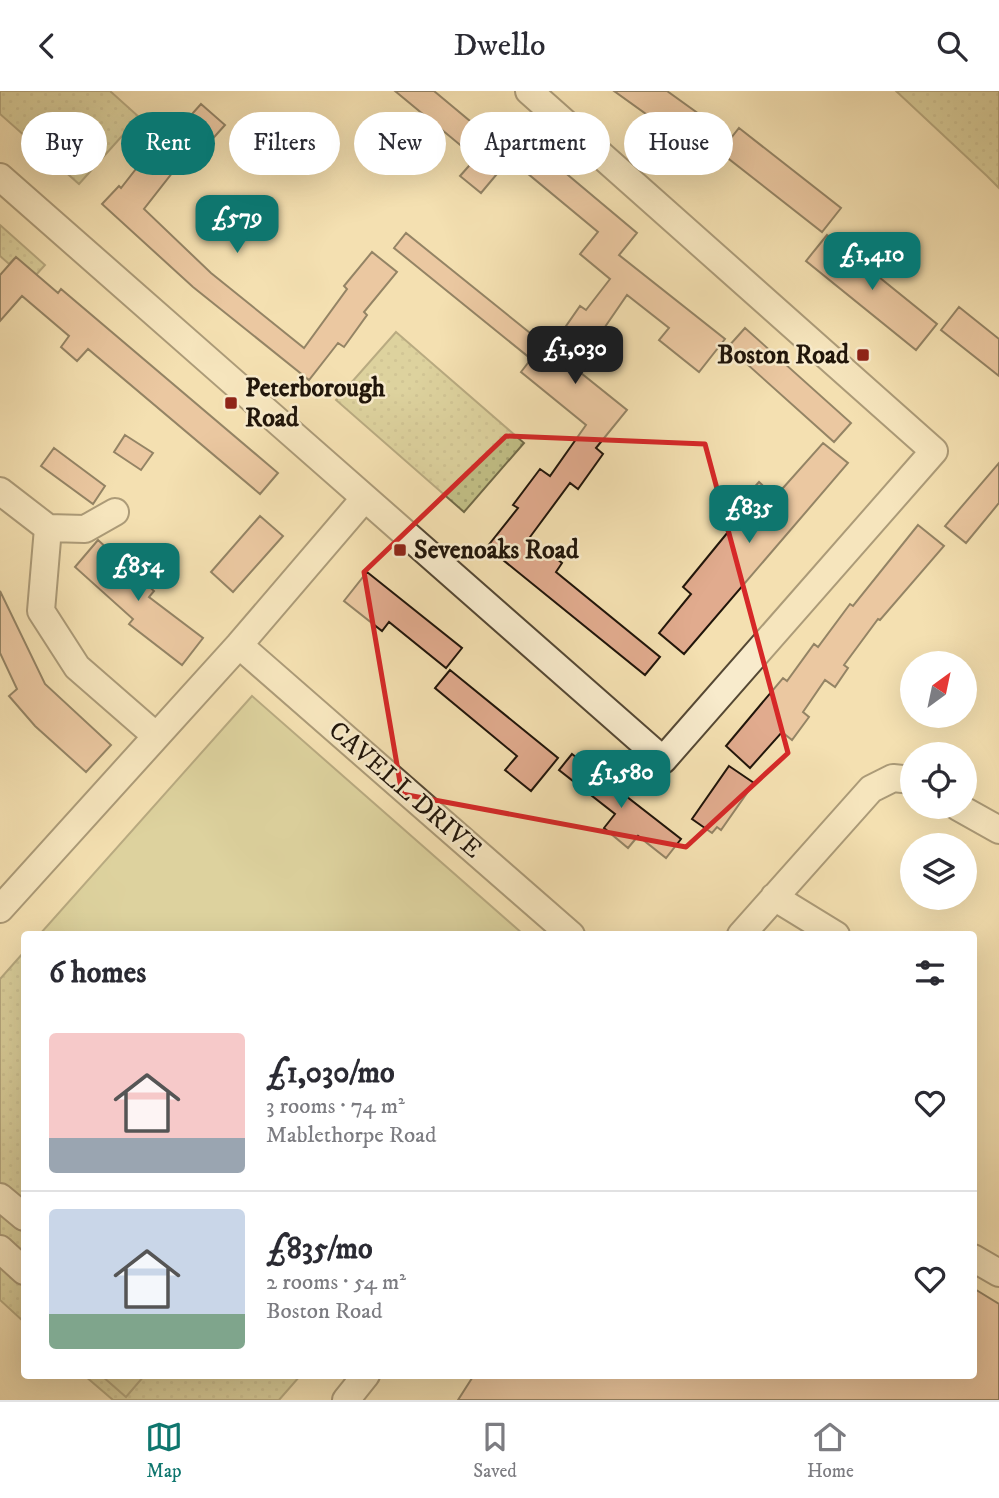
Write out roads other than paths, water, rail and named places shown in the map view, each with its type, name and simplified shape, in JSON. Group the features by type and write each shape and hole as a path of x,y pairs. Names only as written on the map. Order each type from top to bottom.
{"street":[{"path":"0,177 663,759 934,451 528,91"},
{"path":"0,491 48,528 85,529 115,512"},
{"path":"0,909 155,735 239,646 364,499"},
{"path":"48,528 41,611 77,667 155,735"},
{"name":"CAVELL DRIVE","path":"239,646 566,931"},
{"path":"760,920 871,789 893,778 900,779"},
{"path":"977,818 999,830"},
{"path":"760,920 794,931"},
{"path":"760,920 816,931"},
{"path":"0,1197 21,1214"},
{"path":"0,1249 21,1268"},
{"path":"977,1260 999,1273"},
{"path":"346,1400 363,1379"}],"place":[{"name":"Boston Road","path":"863,355"},
{"name":"Peterborough Road","path":"231,403"},
{"name":"Sevenoaks Road","path":"400,550"}]}
